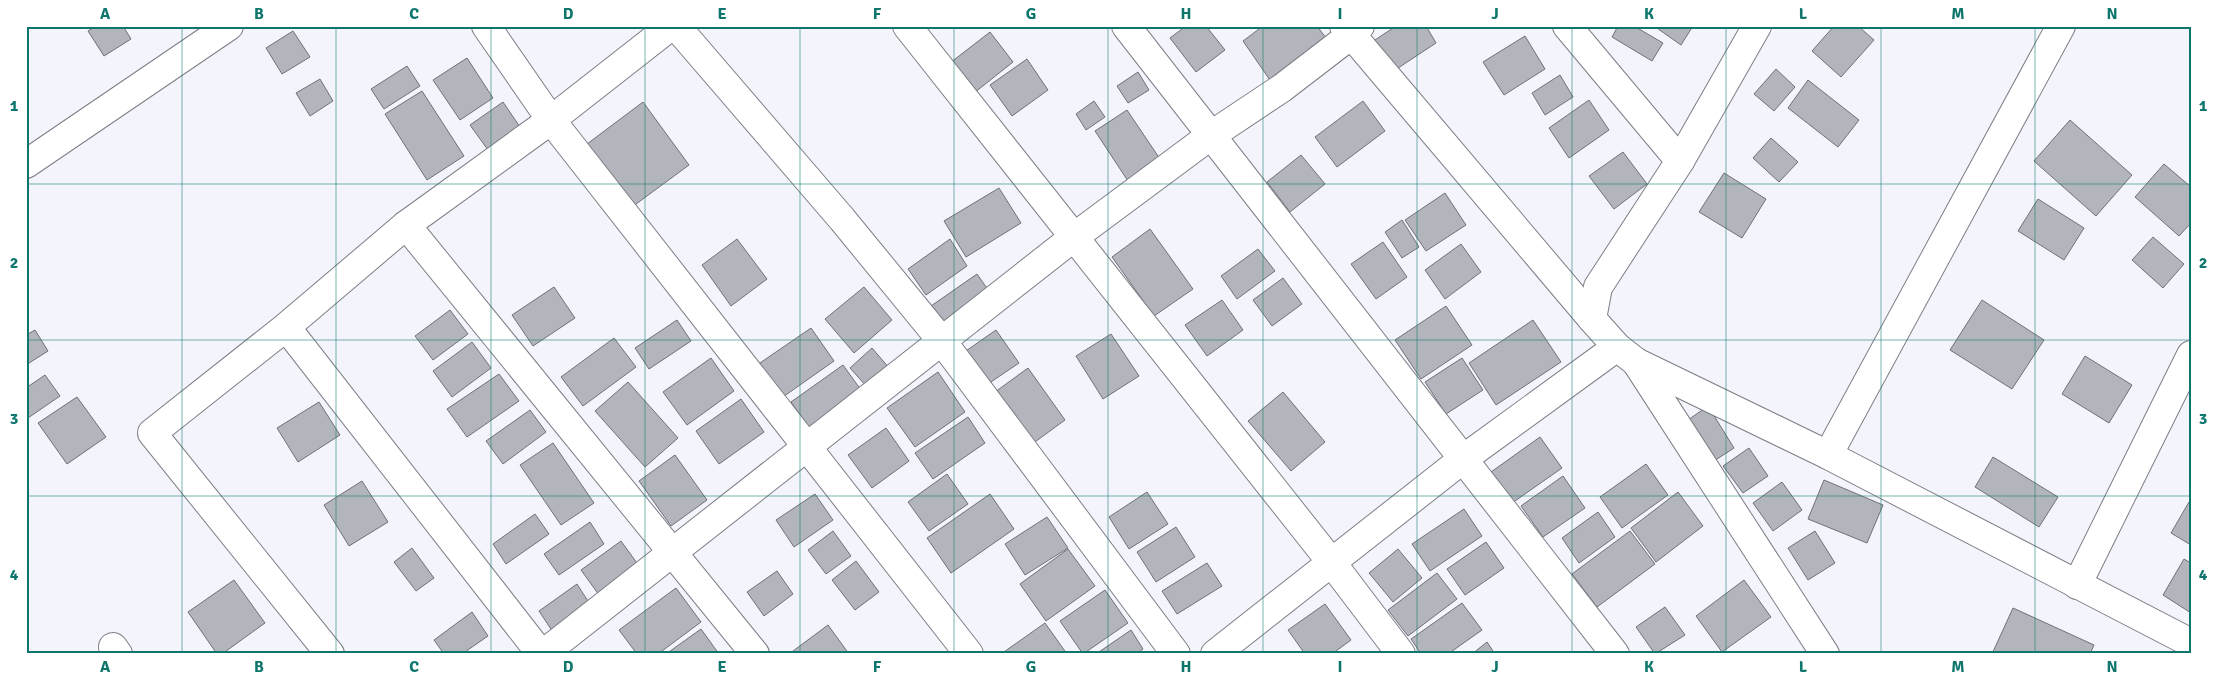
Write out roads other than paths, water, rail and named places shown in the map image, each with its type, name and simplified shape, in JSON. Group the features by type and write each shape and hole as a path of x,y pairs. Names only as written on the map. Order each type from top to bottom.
{"street":[{"path":"26,164 228,26"},
{"path":"486,26 551,120 969,654"},
{"path":"330,654 152,433 286,328 406,225 551,120 671,26"},
{"path":"676,26 842,219 942,341 1176,654"},
{"path":"906,26 1332,562 1401,654"},
{"path":"1126,26 1615,654"},
{"path":"1567,26 1680,161"},
{"path":"1592,318 1598,287 1680,161 1757,26"},
{"path":"1828,455 2061,26"},
{"path":"286,328 542,654 1074,237 1210,136 1282,88 1352,29 1592,318 1627,354 1825,654"},
{"path":"406,225 755,654"},
{"path":"1627,354 1828,455 2191,643"},
{"path":"1215,654 1463,459 1627,354"},
{"path":"2078,585 2191,355"}]}
